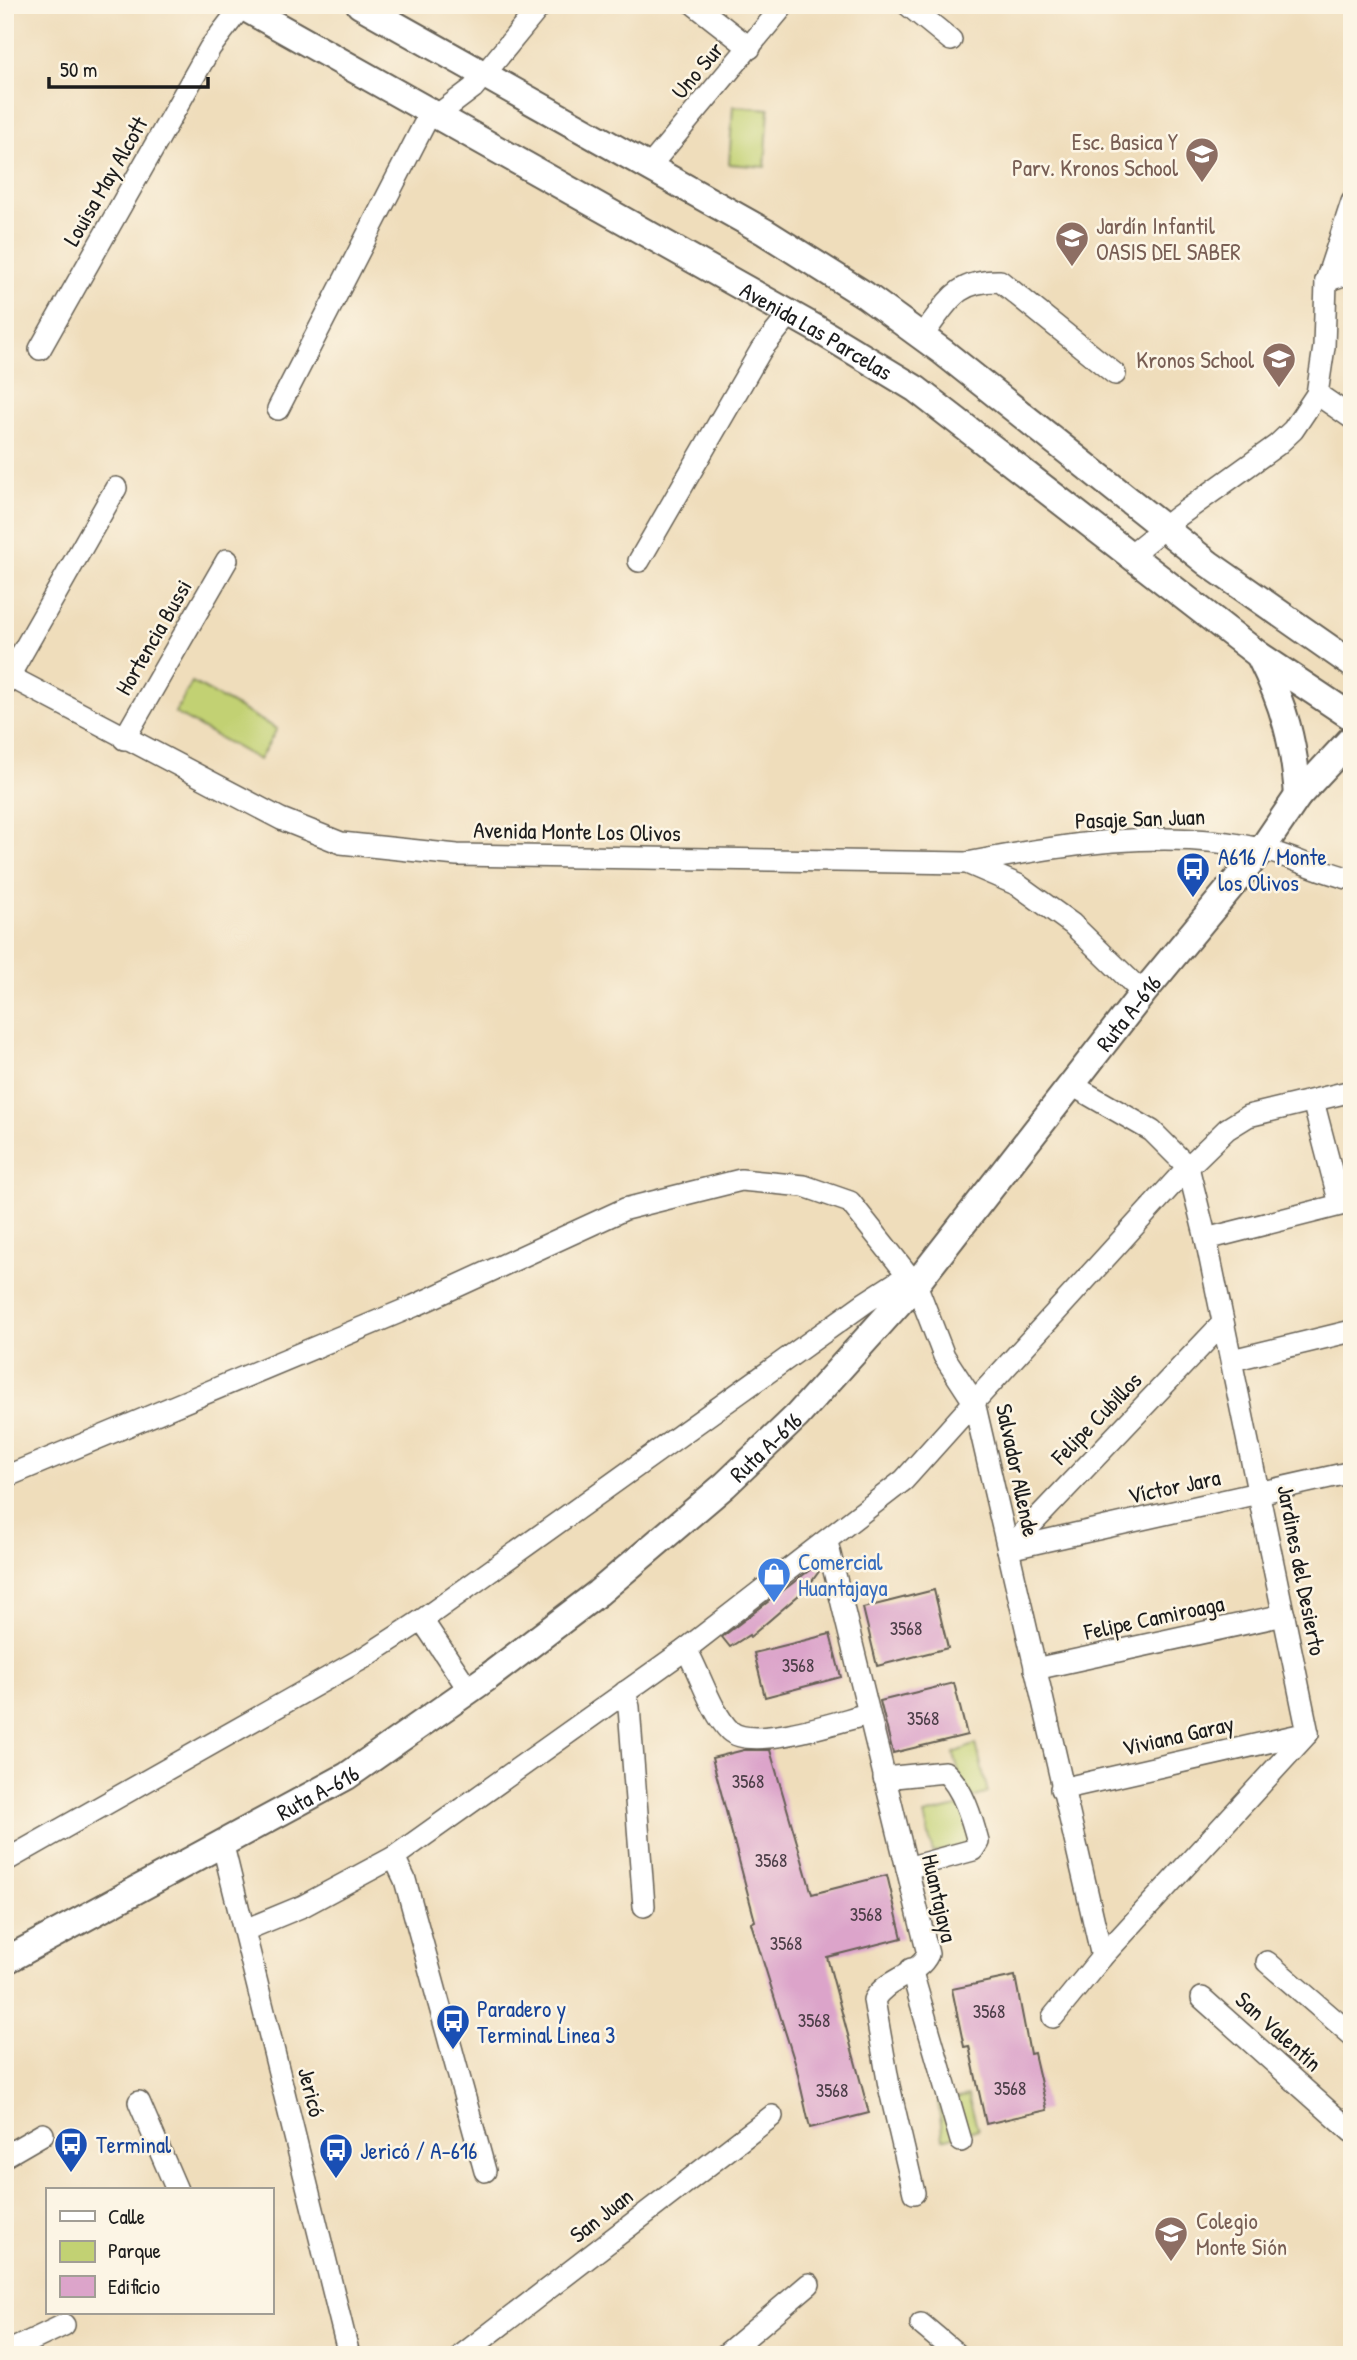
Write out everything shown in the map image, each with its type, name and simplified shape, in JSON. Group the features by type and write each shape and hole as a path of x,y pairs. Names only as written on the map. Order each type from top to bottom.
{"main road":[{"path":"360,5 816,262 922,336 1162,528 1261,602 1352,664"},
{"name":"Avenida Las Parcelas","path":"241,6 877,365 955,417 1259,655 1352,717"},
{"path":"1259,655 1281,699 1294,747 1298,796"},
{"name":"Ruta A-616","path":"5,1961 347,1776 470,1690 598,1593 725,1485 797,1416 912,1279 1262,849 1298,796 1352,738"}],"street":[{"path":"278,409 433,114 460,100 541,5"},
{"path":"695,5 750,48"},
{"name":"Uno Sur","path":"649,167 784,5"},
{"path":"908,5 951,40"},
{"name":"Louisa May Alcott","path":"40,349 210,48 241,6"},
{"path":"1129,555 1277,445 1293,430 1317,394 1324,347 1326,281 1352,202"},
{"path":"1326,281 1352,272"},
{"path":"922,336 966,284 978,280 1000,281 1115,374"},
{"path":"639,561 761,350 790,314"},
{"path":"1317,394 1352,418"},
{"path":"7,675 116,488"},
{"name":"Hortencia Bussi","path":"124,739 227,560"},
{"name":"Avenida Monte Los Olivos","path":"7,675 301,830 341,844 457,855 967,863 1018,885 1072,924 1143,993"},
{"name":"Pasaje San Juan","path":"967,863 1089,844 1193,839 1262,849 1322,872 1352,879"},
{"path":"1072,1085 1152,1131 1188,1167"},
{"name":"Salvador Allende","path":"1102,1957 1061,1789 974,1402 1188,1167 1237,1122 1352,1091"},
{"path":"1206,1239 1346,1203 1313,1101"},
{"name":"Jardines del Desierto","path":"1188,1167 1232,1360 1308,1732"},
{"path":"5,1477 414,1306 625,1209 741,1180 804,1186 850,1202 912,1279 944,1356 974,1402 904,1480 686,1649 394,1857 313,1900 245,1930"},
{"path":"5,1861 365,1657 422,1620 855,1309 912,1279"},
{"name":"Felipe Cubillos","path":"1008,1549 1223,1323"},
{"path":"1232,1360 1352,1331"},
{"name":"Víctor Jara","path":"1008,1549 1352,1472"},
{"name":"Huantajaya","path":"827,1542 928,1954 923,1962 884,1985 874,2000 889,2086 915,2193"},
{"name":"Felipe Camiroaga","path":"1035,1669 1284,1615"},
{"path":"422,1620 470,1690"},
{"path":"686,1649 723,1721 732,1732 762,1739 868,1714"},
{"path":"625,1692 629,1707 644,1906"},
{"path":"1053,2017 1102,1957 1308,1732"},
{"name":"Viviana Garay","path":"1061,1789 1308,1732"},
{"path":"884,1778 945,1772 958,1788 976,1834 978,1842 973,1850 907,1868"},
{"name":"Jericó","path":"222,1842 349,2355"},
{"path":"394,1857 405,1880 485,2171"},
{"path":"1267,1962 1352,2035"},
{"path":"911,1969 961,2141"},
{"name":"San Valentín","path":"1202,1998 1352,2132"},
{"path":"139,2102 176,2188"},
{"name":"San Juan","path":"462,2355 772,2116"},
{"path":"5,2156 43,2134"},
{"path":"725,2355 810,2284"},
{"path":"921,2324 958,2355"},
{"path":"5,2353 64,2325"}],"green space":[{"path":"733,106 769,109 765,167 729,164"},
{"path":"192,682 277,729 259,760 175,713"},
{"path":"976,1744 988,1793 966,1800 954,1753"},
{"path":"961,1806 973,1844 933,1853 924,1815"},
{"path":"968,2096 978,2129 943,2139 938,2102"}],"building":[{"name":"Comercial Huantajaya","path":"819,1563 820,1570 807,1588 750,1637 749,1635 730,1647 722,1637"},
{"path":"934,1590 948,1648 877,1666 863,1608"},
{"path":"830,1634 841,1677 765,1697 754,1653"},
{"path":"954,1683 967,1735 893,1753 880,1701"},
{"path":"744,1750 770,1750 812,1894 887,1875 902,1938 827,1957 869,2113 810,2128 796,2066 751,1923 755,1921 712,1758"},
{"path":"1015,1976 1030,2054 1034,2053 1047,2110 986,2124 969,2046 964,2047 952,1989"}],"place":[{"name":"Esc. Basica Y Parv. Kronos School","path":"1202,184"},
{"name":"Jardín Infantil OASIS DEL SABER","path":"1072,268"},
{"name":"Kronos School","path":"1279,389"},
{"name":"A616 / Monte los Olivos","path":"1193,899"},
{"name":"Comercial Huantajaya","path":"774,1604"},
{"name":"Paradero y Terminal Linea 3","path":"453,2051"},
{"name":"Terminal","path":"71,2174"},
{"name":"Jericó / A-616","path":"336,2180"},
{"name":"Colegio Monte Sión","path":"1171,2263"}]}
